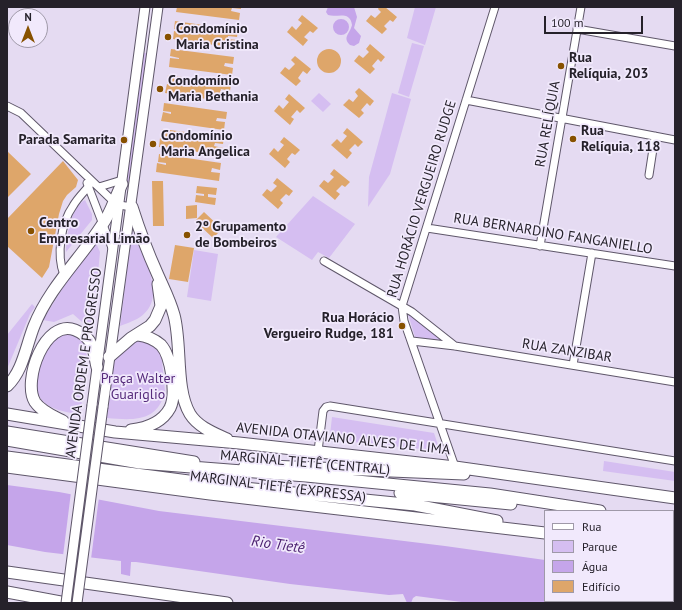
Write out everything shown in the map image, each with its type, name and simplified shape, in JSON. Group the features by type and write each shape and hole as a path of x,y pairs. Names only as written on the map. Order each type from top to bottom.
{"highway":[{"path":"7,386 20,367 37,320 64,275 104,223 117,203 122,182"},
{"path":"132,207 157,273 170,298 179,339 183,392 190,414 196,422 207,430 239,443"},
{"path":"109,357 118,347 150,326 161,306 157,273"},
{"path":"70,425 40,408 34,400 32,392 32,378 34,369 47,339 62,328 69,328 79,331 87,337 92,346 97,367"},
{"path":"115,432 142,429 154,425 170,408 172,385 165,351 153,339 138,335"},
{"name":"AVENIDA OTAVIANO ALVES DE LIMA","path":"7,414 115,432 318,451 455,467 675,498"},
{"path":"7,432 209,463 435,473 492,473"},
{"name":"MARGINAL TIETÊ (CENTRAL)","path":"7,440 140,464 490,494 593,510"},
{"path":"7,458 234,487 415,505 514,524 527,531"},
{"name":"MARGINAL TIETÊ (EXPRESSA)","path":"7,467 210,494 544,533"},
{"path":"234,487 242,482 279,481 502,504 541,502"},
{"path":"7,572 227,603"},
{"path":"7,592 32,598 66,603"},
{"path":"7,599 18,601 32,598"}],"main road":[{"path":"122,182 145,7"},
{"name":"AVENIDA ORDEM E PROGRESSO","path":"77,603 120,271 132,207 158,7"},
{"name":"AVENIDA ORDEM E PROGRESSO","path":"66,603 113,250 117,203"}],"street":[{"name":"RUA HORÁCIO VERGUEIRO RUDGE","path":"455,467 404,321 402,306 495,7"},
{"name":"RUA RELÍQUIA","path":"540,246 581,7"},
{"path":"578,29 675,46"},
{"path":"466,100 675,140"},
{"path":"7,106 21,113 98,187 117,203 132,207"},
{"path":"649,175 655,136"},
{"path":"82,172 104,223 113,250"},
{"path":"98,187 122,182"},
{"path":"64,275 61,268 60,254 64,227 70,209 88,186"},
{"path":"78,199 93,196"},
{"name":"RUA BERNARDINO FANGANIELLO","path":"427,228 675,266"},
{"path":"573,365 592,253"},
{"name":"RUA ZANZIBAR","path":"324,261 402,306 455,346"},
{"name":"RUA ZANZIBAR","path":"412,341 455,346 675,382"},
{"path":"318,451 323,411 328,406 675,461"}],"green space":[{"path":"415,7 436,7 425,45 407,38"},
{"path":"412,43 424,46 409,97 398,93"},
{"path":"144,53 147,53 130,182 127,181"},
{"path":"319,93 331,104 323,112 311,101"},
{"path":"392,93 411,99 390,174 368,207 369,177"},
{"path":"313,196 355,224 329,258 318,252 312,260 276,237"},
{"path":"85,200 92,214 92,220 66,252 70,223 76,209 80,203"},
{"path":"132,231 151,278 153,290 152,301 147,311 137,319 120,326"},
{"path":"96,243 100,252 93,326 89,328 73,314 54,322 43,320 69,278"},
{"path":"194,250 218,254 211,301 187,297"},
{"path":"32,304 35,307 30,314 7,369 7,335"},
{"path":"408,314 429,327 444,341 415,337"},
{"name":"Praça Walter Guariglio","path":"62,329 82,338 87,356 86,375 80,414 59,410 43,402 36,387 36,377 46,343"},
{"name":"Praça Walter Guariglio","path":"149,339 161,352 165,391 162,401 156,409 143,417 134,419 107,418 113,367 117,354 130,340"},
{"path":"332,417 434,433 440,451 333,440 330,435"},
{"path":"604,461 675,472 675,481 603,471"}],"water":[{"path":"328,7 354,7 357,17 354,28 361,36 359,43 354,46 350,45 347,40 347,35 352,25 351,20 346,16 328,15 326,12"},
{"path":"341,19 347,21 349,27 347,33 341,35 335,33 333,27 335,21"},
{"name":"Rio Tietê","path":"7,485 59,492 159,511 445,546 544,560 544,602 674,602 675,579 675,603 469,603 416,596 413,598 411,603 407,603 403,594 389,595 290,584 136,562 131,562 130,576 121,574 121,561 45,552 7,545"}],"pier":[{"path":"71,492 99,497 91,559 63,556"}],"building":[{"path":"177,7 241,7 241,9 232,8 231,11 240,13 239,20 176,12"},
{"path":"379,7 385,7 397,17 393,22 390,20 384,26 387,29 382,34 366,21 371,15 375,18 381,12 378,9"},
{"path":"302,15 318,28 313,33 310,31 304,37 308,40 303,46 287,32 292,26 296,30 302,23 298,20"},
{"path":"175,21 238,30 237,37 228,36 228,39 237,40 235,48 173,39 174,31 182,32 183,30 174,29"},
{"path":"370,44 385,57 381,62 378,59 372,66 375,69 370,74 354,61 359,55 363,58 369,52 366,49"},
{"path":"171,49 234,57 233,64 225,63 224,66 233,68 232,75 169,67 170,58 179,59 170,56"},
{"path":"329,49 337,53 341,61 337,69 329,73 321,69 317,61 321,53"},
{"path":"295,56 311,69 307,74 303,71 298,78 301,81 296,86 280,73 285,67 289,70 295,64 291,60"},
{"path":"168,75 231,84 230,91 221,89 220,93 229,94 228,102 165,93 167,84 175,85 167,83"},
{"path":"359,88 374,101 370,106 367,103 361,110 364,113 359,118 343,105 349,99 353,102 358,96 355,92"},
{"path":"289,94 305,108 300,113 297,110 291,117 294,119 290,125 274,111 279,105 283,109 289,102 285,99"},
{"path":"164,103 227,112 226,119 217,118 216,121 225,122 224,130 161,121 163,112 171,114 171,112 163,111"},
{"path":"347,128 363,142 358,147 355,144 349,150 352,153 347,159 331,145 337,139 341,143 347,136 343,133"},
{"path":"162,129 224,137 223,144 215,143 214,146 223,148 222,155 159,147 160,138 169,139 169,137 161,136"},
{"path":"284,137 300,150 295,155 292,153 287,159 290,162 285,168 269,154 274,148 278,152 284,145 280,142"},
{"path":"7,151 31,174 7,198"},
{"path":"159,154 221,163 220,170 212,168 211,172 220,173 219,181 156,172 157,163 166,165 166,163 158,162"},
{"name":"Centro Empresarial Limão","path":"63,161 78,180 76,187 63,201 59,214 49,267 42,278 7,246 7,219"},
{"path":"334,169 350,182 345,187 342,185 336,191 340,194 335,200 319,186 324,180 328,183 334,177 330,174"},
{"path":"277,178 293,191 289,196 286,194 280,200 283,203 278,209 262,195 267,189 271,192 277,186 273,183"},
{"path":"152,181 163,181 164,226 153,226"},
{"path":"197,186 217,188 216,195 208,194 208,197 216,198 215,205 195,202 196,195 204,196 204,194 196,193"},
{"path":"197,205 197,218 186,219 186,206"},
{"path":"204,212 222,229 213,238 195,221"},
{"path":"175,245 194,248 188,282 169,279"}],"place":[{"name":"Condomínio Maria Cristina","path":"168,37"},
{"name":"Rua Relíquia, 203","path":"561,66"},
{"name":"Condomínio Maria Bethania","path":"160,89"},
{"name":"Rua Relíquia, 118","path":"573,139"},
{"name":"Parada Samarita","path":"124,140"},
{"name":"Condomínio Maria Angelica","path":"153,144"},
{"name":"Centro Empresarial Limão","path":"31,231"},
{"name":"2º Grupamento de Bombeiros","path":"187,235"},
{"name":"Rua Horácio Vergueiro Rudge, 181","path":"402,326"}]}
